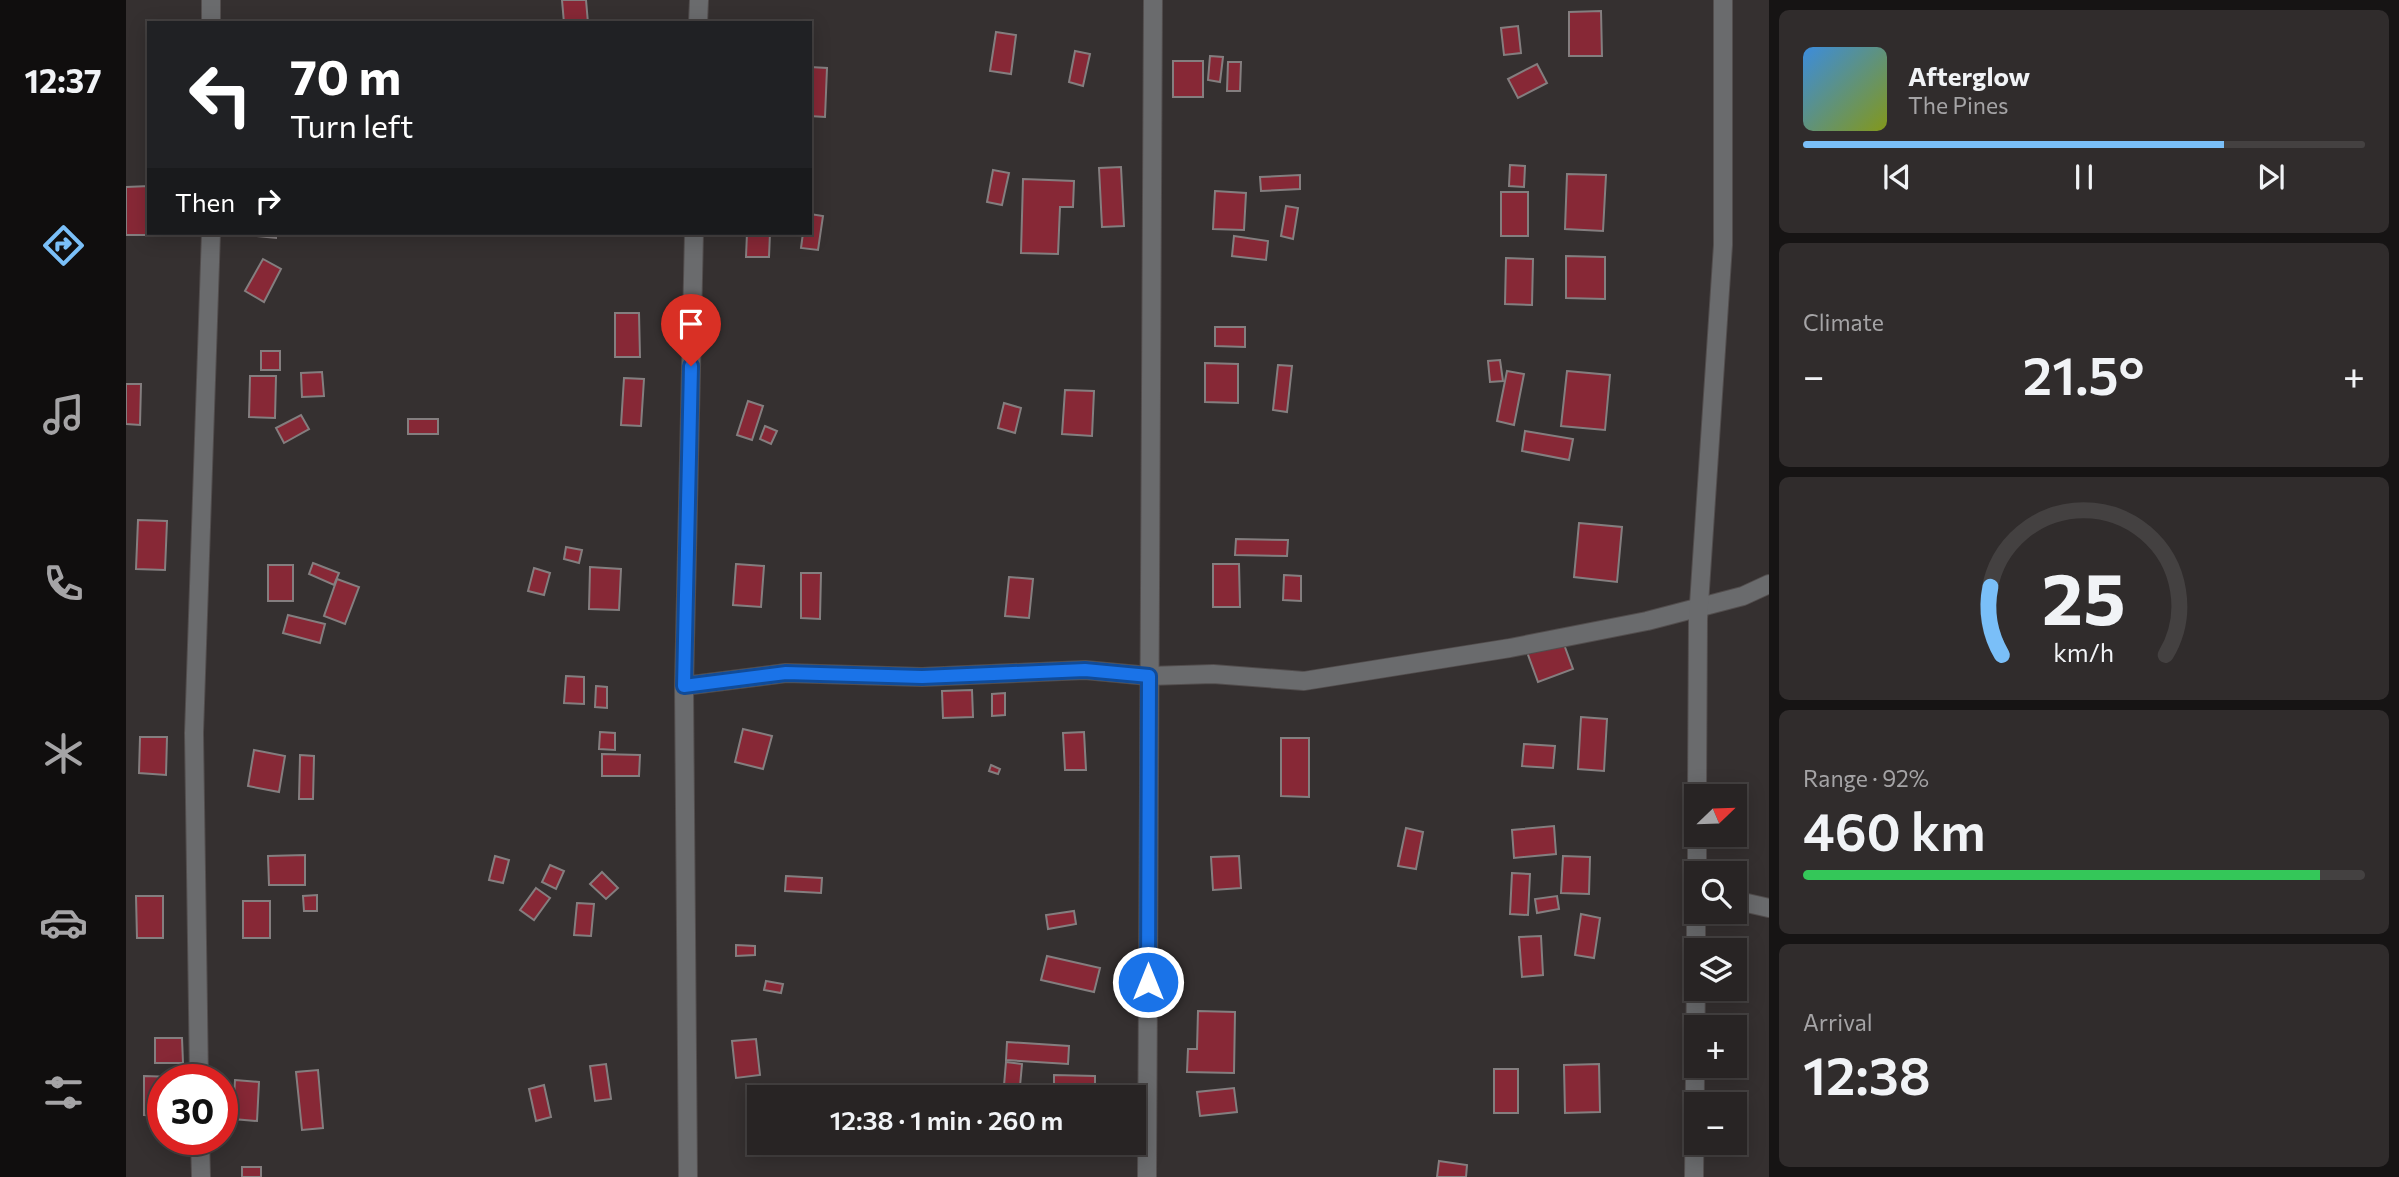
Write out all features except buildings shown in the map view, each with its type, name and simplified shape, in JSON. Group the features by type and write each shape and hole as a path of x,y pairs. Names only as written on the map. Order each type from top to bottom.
{"street":[{"path":"211,0 211,21"},
{"path":"698,21 699,0"},
{"path":"1147,1177 1153,0"},
{"path":"1697,784 1699,607 1723,245 1723,0"},
{"path":"200,1064 194,733 211,235"},
{"path":"688,1177 684,686 694,235"},
{"path":"684,686 786,673 922,677 1085,670 1149,676 1213,674 1304,681 1510,648 1647,621 1743,596 1769,584"},
{"path":"1747,903 1769,908"},
{"path":"1694,1177 1696,1001"},
{"path":"200,1155 201,1177"}],"route":[{"path":"691,366 684,686 786,673 922,677 1085,670 1149,676 1148,982"}]}
